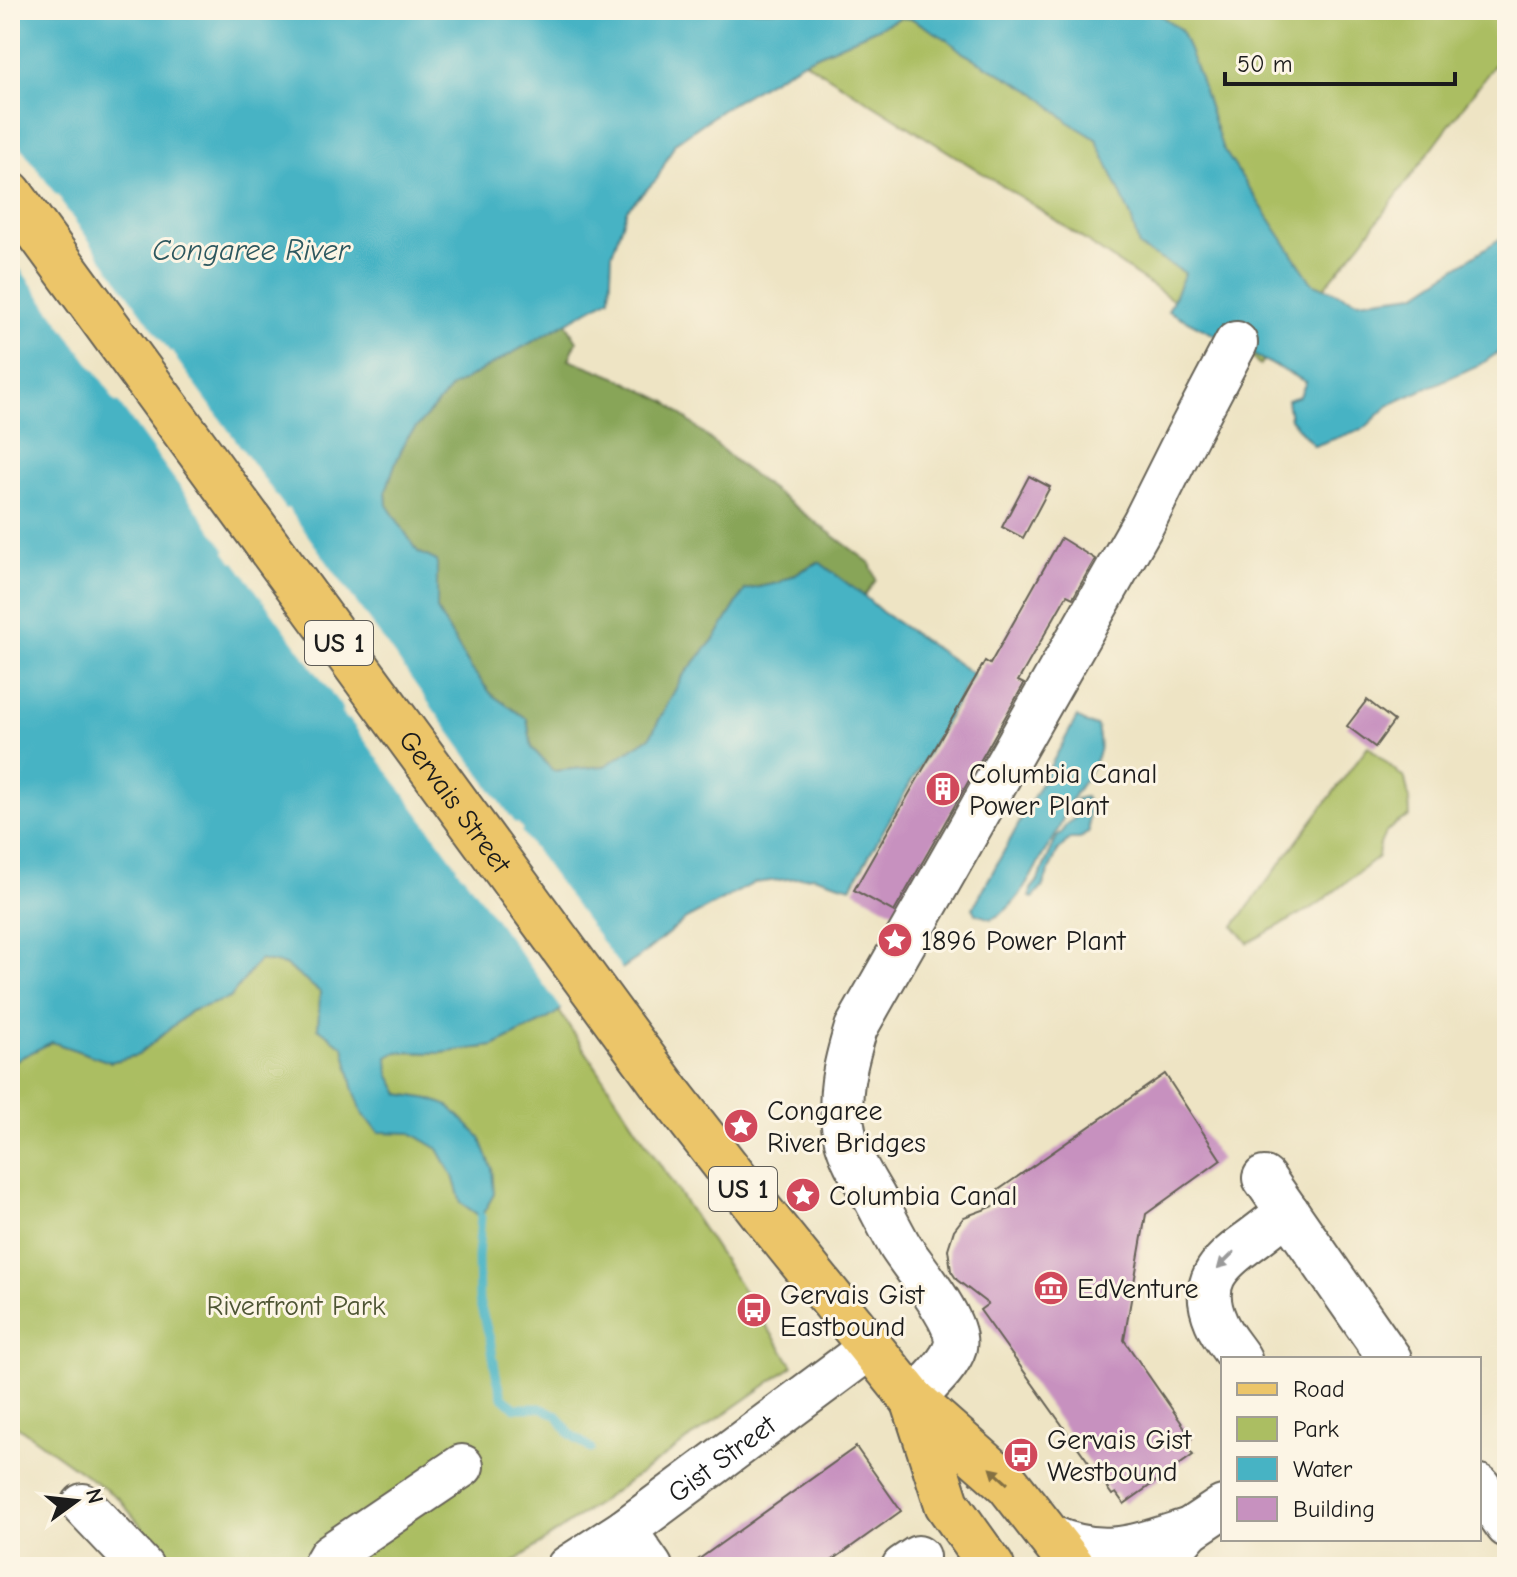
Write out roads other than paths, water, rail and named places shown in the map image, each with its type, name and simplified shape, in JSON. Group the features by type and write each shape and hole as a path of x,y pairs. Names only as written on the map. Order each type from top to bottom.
{"main road":[{"name":"Gervais Street","path":"10,193 669,1093 913,1400 1008,1484 1061,1551"},
{"name":"Gervais Street","path":"913,1400 947,1504 992,1567"}],"street":[{"path":"913,1400 950,1358 956,1344 946,1314 900,1246 855,1164 845,1136 840,1092 856,1028 1144,522 1236,343"},
{"path":"1264,1178 1389,1357"},
{"path":"1239,1357 1217,1326 1212,1312 1213,1277 1225,1259 1288,1212"},
{"name":"Gist Street","path":"568,1567 625,1530 871,1347"},
{"path":"323,1567 330,1555 462,1466"},
{"path":"1481,1489 1507,1526"},
{"path":"83,1505 142,1567"},
{"path":"1061,1551 1066,1544 1110,1549 1139,1545 1207,1518"},
{"path":"1159,1567 1207,1518"},
{"path":"625,1530 651,1567"}],"water":[{"name":"Congaree River","path":"10,10 1153,10 1181,30 1222,147 1312,283 1358,301 1416,294 1507,234 1507,346 1483,363 1389,405 1365,428 1314,446 1290,419 1287,400 1300,396 1306,382 1168,311 1185,273 1139,247 1131,217 1096,139 1070,123 1036,93 963,53 948,40 912,19 900,18 804,61 729,105 675,143 657,179 627,209 612,254 610,298 452,387 407,438 386,491 387,505 418,552 437,561 437,610 470,667 492,695 527,719 532,748 553,771 605,766 650,737 682,677 715,638 745,590 778,583 819,562 882,612 973,674 851,887 813,876 754,883 686,919 638,958 546,1020 493,1046 440,1053 397,1052 388,1057 389,1074 400,1094 449,1106 480,1137 492,1168 494,1194 481,1217 461,1203 453,1176 438,1149 411,1133 379,1132 363,1115 344,1047 318,1028 320,992 285,965 259,960 230,998 191,1011 138,1055 110,1062 52,1042 10,1063"},
{"path":"1077,717 1097,726 1100,748 1093,765 1016,900 991,919 976,914 973,908"},
{"path":"1085,797 1089,831 1080,839 1069,839 1057,852 1042,888 1033,898 1030,897 1057,837 1076,817 1076,799"}],"waterway":[{"path":"481,1217 479,1301 502,1396 515,1408 541,1408 557,1415 569,1433 591,1449"}],"place":[{"name":"Columbia Canal Power Plant","path":"943,789"},
{"name":"1896 Power Plant","path":"895,940"},
{"name":"Congaree River Bridges","path":"741,1126"},
{"name":"Columbia Canal","path":"803,1195"},
{"name":"EdVenture","path":"1051,1288"},
{"name":"Gervais Gist Eastbound","path":"754,1310"},
{"name":"Gervais Gist Westbound","path":"1021,1455"}],"park label":[{"name":"Riverfront Park","path":"296,1305"}]}
